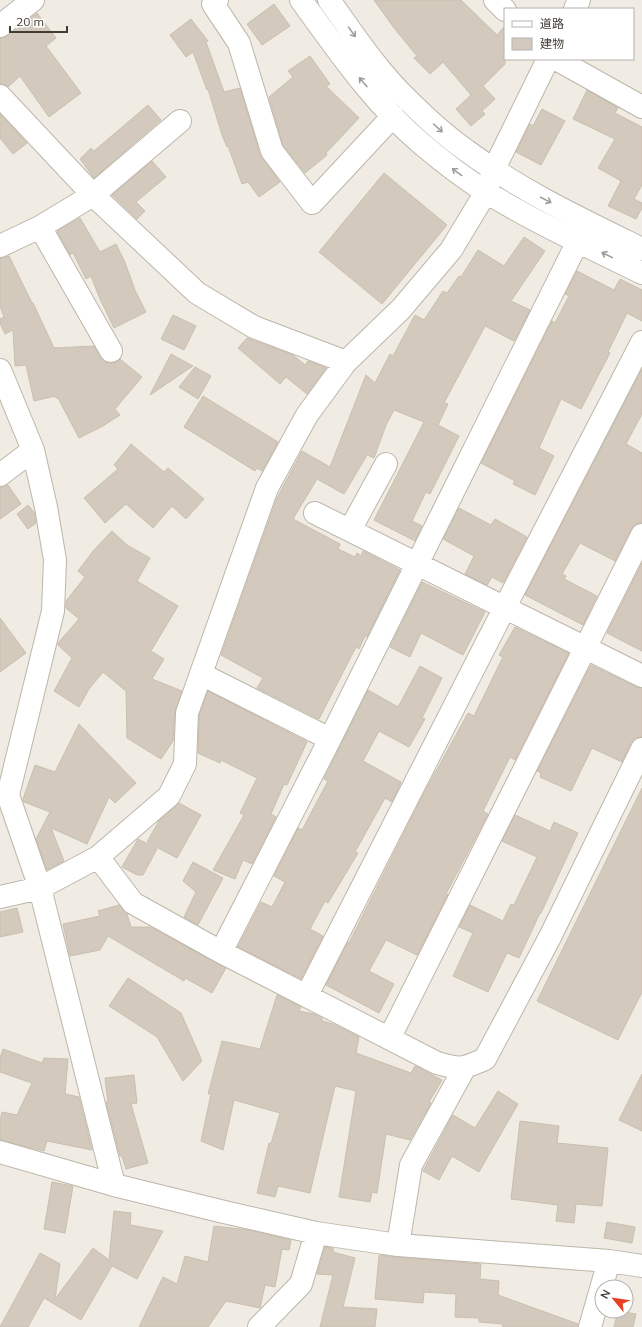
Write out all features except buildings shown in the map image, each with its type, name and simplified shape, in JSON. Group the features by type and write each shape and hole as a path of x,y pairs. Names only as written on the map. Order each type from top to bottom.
{"street":[{"path":"0,26 32,0"},
{"path":"217,0 213,4 239,43 272,151 312,203 393,116"},
{"path":"301,0 362,81 393,116 422,145 486,192 642,273"},
{"path":"329,0 377,67 409,101 441,131 468,152 529,190 642,249"},
{"path":"495,0 504,9"},
{"path":"0,897 40,888 98,857 169,796 185,764 187,713 267,488 307,414 346,362 401,309 451,250 486,192 494,169 548,60"},
{"path":"558,60 642,107"},
{"path":"0,96 93,195 197,293 254,327 346,362"},
{"path":"0,246 40,228 93,195 180,121"},
{"path":"40,228 111,351"},
{"path":"221,952 418,564 578,241"},
{"path":"307,996 642,342"},
{"path":"0,370 33,450 46,507 55,560 53,611 8,794 40,888 114,1185"},
{"path":"0,475 33,450"},
{"path":"350,530 386,464"},
{"path":"315,513 642,676"},
{"path":"390,1038 642,535"},
{"path":"201,674 330,739"},
{"path":"98,857 133,903 221,952 437,1063 458,1069 485,1059 550,937 642,749"},
{"path":"398,1245 411,1165 465,1067"},
{"path":"0,1152 114,1185 316,1233 398,1245 609,1261 642,1266"},
{"path":"259,1327 301,1284 316,1233"},
{"path":"590,1327 609,1261"}]}
